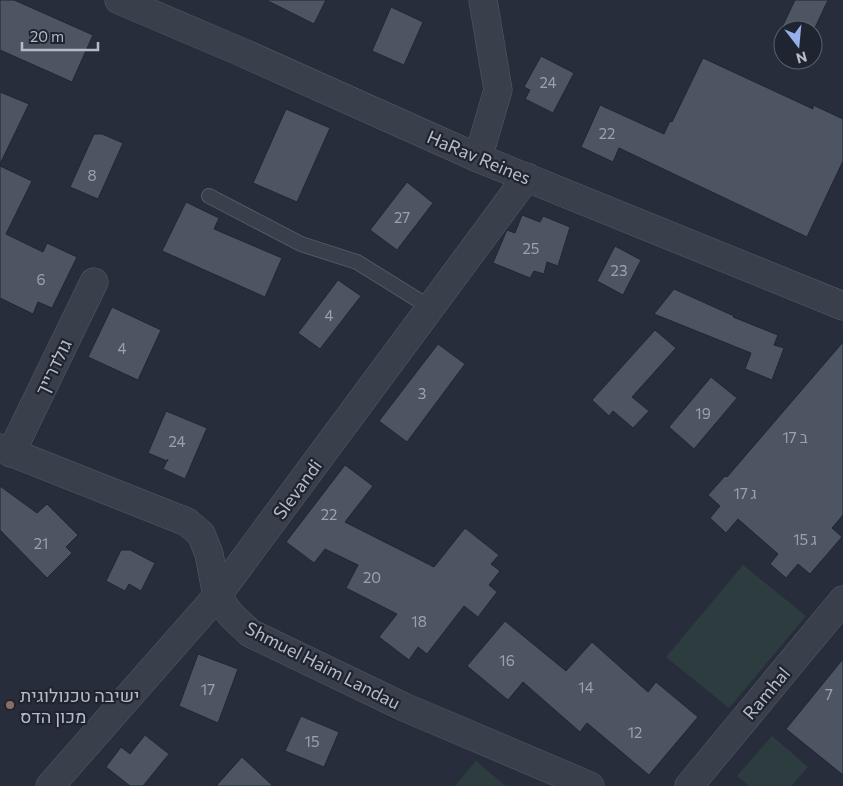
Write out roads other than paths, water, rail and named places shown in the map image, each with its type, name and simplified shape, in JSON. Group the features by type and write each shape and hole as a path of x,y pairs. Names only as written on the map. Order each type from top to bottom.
{"street":[{"name":"HaRav Reines","path":"119,0 232,48 478,158 843,306"},
{"path":"478,158 498,90 483,0"},
{"name":"Slevandi","path":"50,786 217,596 527,177"},
{"name":"גולדרייך","path":"6,450 94,282"},
{"name":"Shmuel Haim Landau","path":"6,450 186,522 201,534 209,554 217,596 230,616 250,633 404,706 590,786"},
{"name":"Ramhal","path":"689,786 843,600"}],"lane":[{"path":"209,196 301,244 358,262 431,308"}],"place":[{"name":"ישיבה טכנולוגית מכון הדס","path":"10,705"}]}
